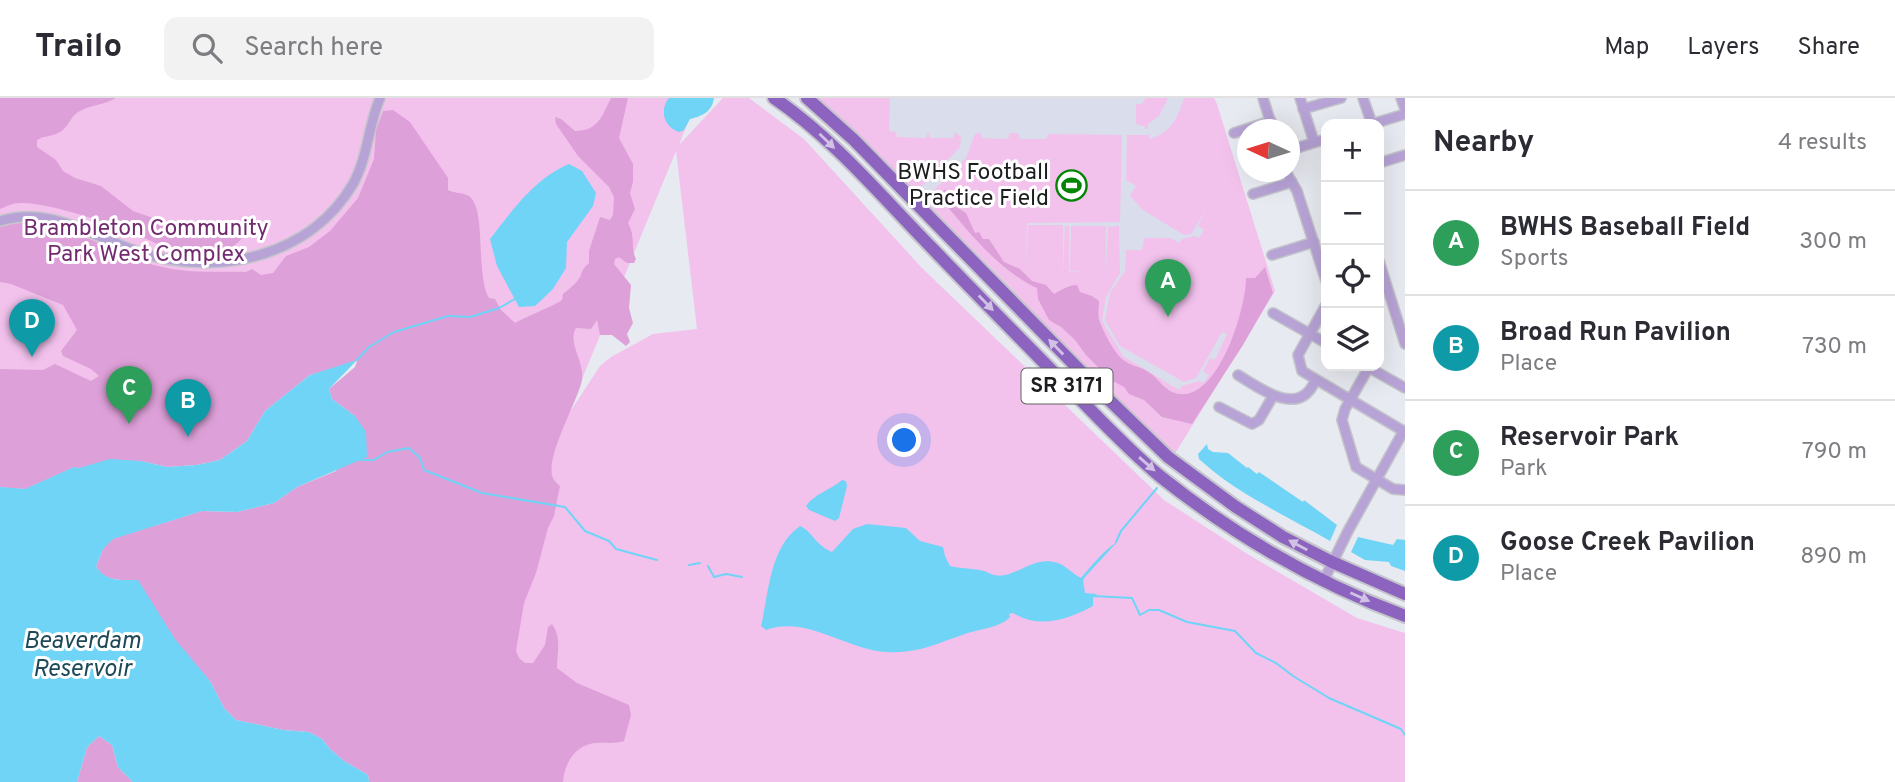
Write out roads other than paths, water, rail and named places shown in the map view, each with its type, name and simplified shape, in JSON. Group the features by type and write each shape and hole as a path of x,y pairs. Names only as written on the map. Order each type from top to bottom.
{"main road":[{"name":"SR 3171","path":"774,98 815,130 865,178 1075,394 1151,468 1236,531 1324,580 1405,616"},
{"name":"SR 3171","path":"807,98 854,140 1154,445 1236,508 1283,537 1405,594"}],"street":[{"path":"0,221 30,216 61,221 139,252 173,261 228,262 264,253 307,233 338,204 354,182 380,98"},
{"path":"1263,98 1270,119"},
{"path":"1300,98 1314,142"},
{"path":"1304,109 1341,98"},
{"path":"1363,98 1370,119"},
{"path":"1401,98 1405,109"},
{"path":"1384,120 1405,114"},
{"path":"1300,147 1321,140"},
{"path":"1384,161 1405,155"},
{"path":"1253,194 1292,182 1321,265"},
{"path":"1272,255 1314,242"},
{"path":"1384,277 1405,344"},
{"path":"1324,308 1299,353 1298,362 1304,373 1404,432 1324,580"},
{"path":"1273,313 1321,340"},
{"path":"1365,371 1342,420 1354,465 1396,491 1405,491"},
{"path":"1377,371 1405,387"},
{"path":"1238,375 1272,396 1282,399 1306,394 1315,381"},
{"path":"1219,407 1245,422 1255,423 1272,396"}],"water":[{"path":"669,98 714,98 709,110 690,119 684,130 679,132 670,126 665,118 664,108"},
{"path":"569,164 582,171 596,193 593,206 567,242 566,268 553,289 535,306 519,307 497,266 490,239 535,186"},
{"name":"Beaverdam Reservoir","path":"357,360 329,389 332,399 355,416 366,432 367,457 297,487 274,503 237,512 202,511 113,539 103,549 96,566 109,577 138,580 175,639 210,681 224,708 236,720 283,730 309,732 322,739 344,761 368,775 369,782 133,782 118,767 112,745 99,736 87,747 77,782 0,782 0,487 25,489 74,467 110,459 141,461 167,467 220,460 247,441 265,411 310,375"},
{"path":"1207,444 1208,449 1213,452 1228,453 1247,468 1257,474 1259,472 1303,502 1304,500 1337,525 1330,541 1245,493 1214,472 1199,459 1198,454"},
{"path":"842,480 846,481 847,486 839,518 835,521 809,510 806,506 809,502"},
{"path":"867,524 906,528 920,541 943,547 950,566 999,576 1050,561 1061,564 1081,578 1103,553 1118,541 1083,580 1085,593 1097,594 1093,598 1093,606 1063,619 1033,621 1013,613 1009,614 1010,617 1006,621 995,626 927,647 898,652 871,650 797,627 766,630 761,626 776,559 790,535 800,526 832,552 853,529"},
{"path":"1358,537 1393,545 1397,539 1405,540 1405,571 1391,566 1389,562 1365,560 1351,552"}],"waterway":[{"path":"449,316 470,317 499,308 515,299"},
{"path":"357,360 369,347 394,332 448,316"},
{"path":"359,460 374,460 387,452 409,448 420,458 424,470 482,493 565,507 585,531 609,541 616,549 657,560"},
{"path":"1116,542 1121,531 1157,488"},
{"path":"689,565 700,563"},
{"path":"708,566 714,577 726,574 742,577"},
{"path":"1093,596 1132,598 1140,615 1149,610 1159,610 1187,622 1235,631 1256,653 1293,676 1329,698 1401,729 1405,735"}],"place":[{"name":"BWHS Football Practice Field","path":"1072,186"},
{"name":"BWHS Baseball Field","path":"1168,317"},
{"name":"Goose Creek Pavilion","path":"32,357"},
{"name":"Reservoir Park","path":"129,424"},
{"name":"Broad Run Pavilion","path":"188,437"}],"park label":[{"name":"Brambleton Community Park West Complex","path":"146,242"}]}
